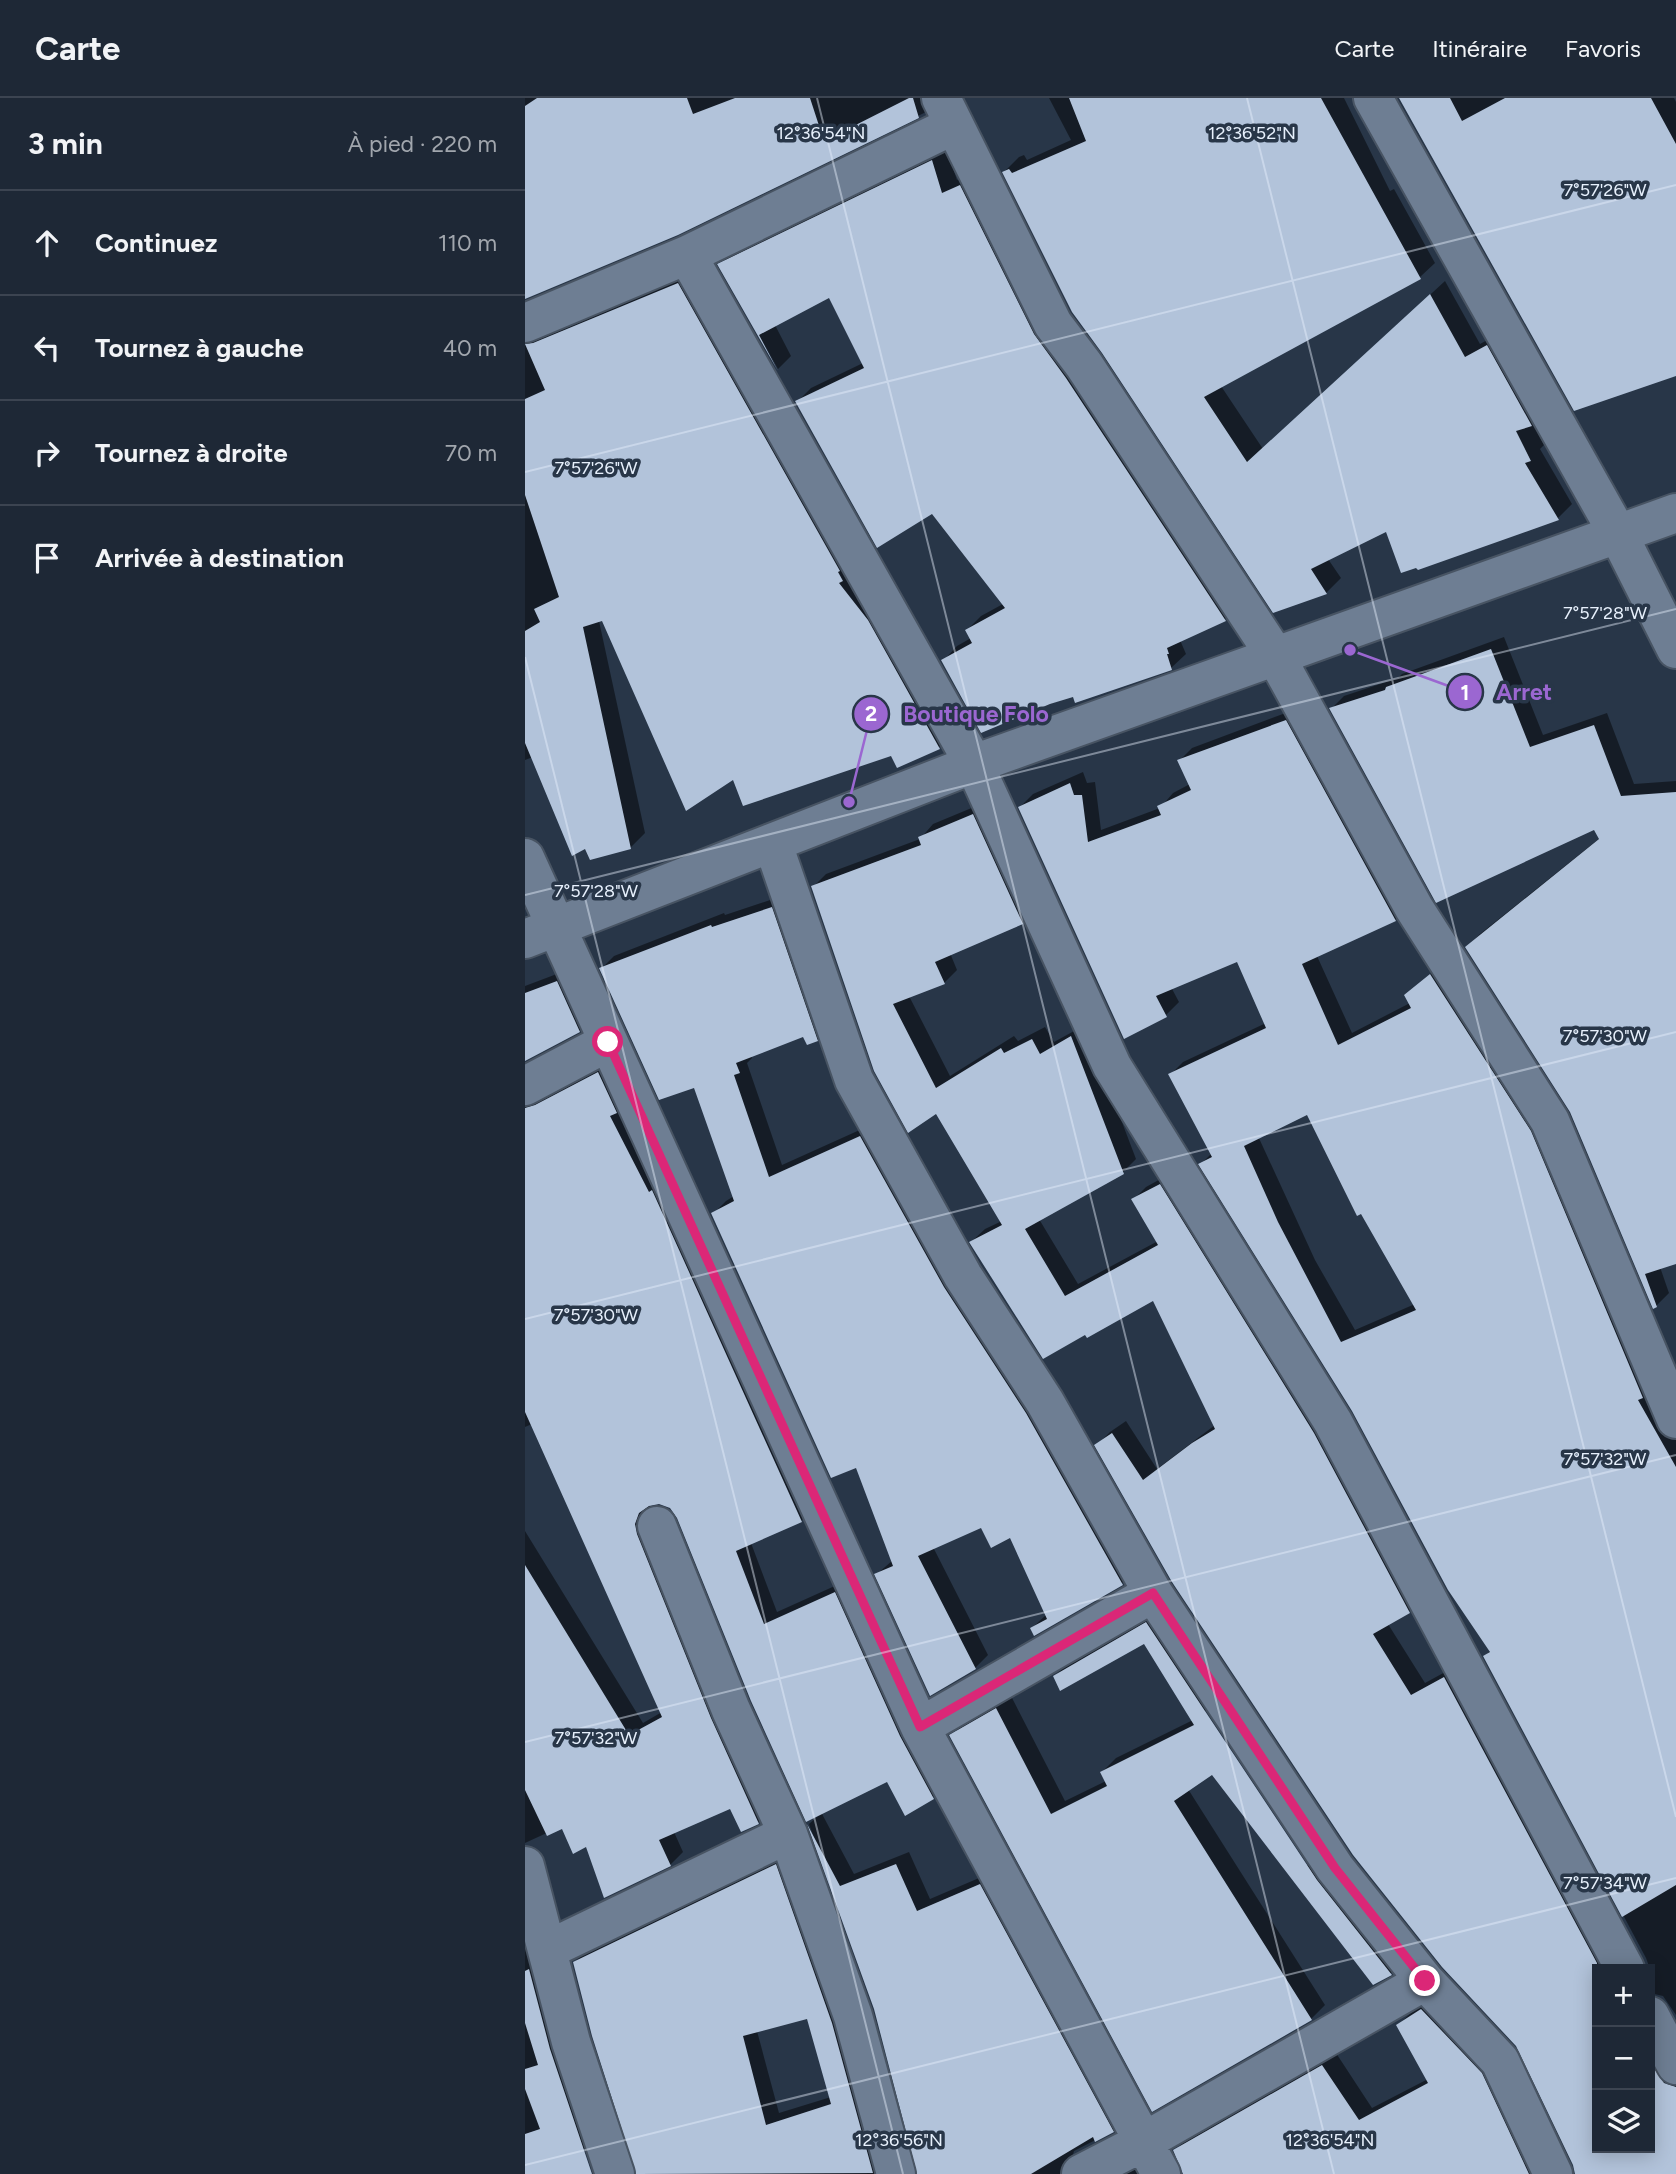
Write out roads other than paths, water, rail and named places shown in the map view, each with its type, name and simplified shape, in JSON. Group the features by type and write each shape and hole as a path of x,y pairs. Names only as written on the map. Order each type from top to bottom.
{"street":[{"path":"1373,98 1618,534 1676,649"},
{"path":"525,323 687,255 947,112 1053,324 1084,365 1276,657 1414,908 1550,1121 1676,1419"},
{"path":"687,255 974,764 1112,1066 1333,1422 1622,1964"},
{"path":"541,933 974,764 1676,513"},
{"path":"773,844 854,1080 963,1276 1045,1402 1153,1593 1335,1868 1425,1981 1500,2061 1553,2174"},
{"path":"525,858 541,933 608,1042 920,1727 1153,2158"},
{"path":"525,1086 608,1042"},
{"path":"657,1526 731,1710 788,1834 853,2016 896,2174"},
{"path":"920,1727 1153,1593"},
{"path":"547,1950 788,1834"},
{"path":"525,1866 571,2042 615,2174"},
{"path":"1081,2174 1153,2158 1425,1981"},
{"path":"1655,2025 1676,2065"}],"place":[{"name":"Arret","path":"1350,650"},
{"name":"Boutique Folo","path":"849,802"}]}
